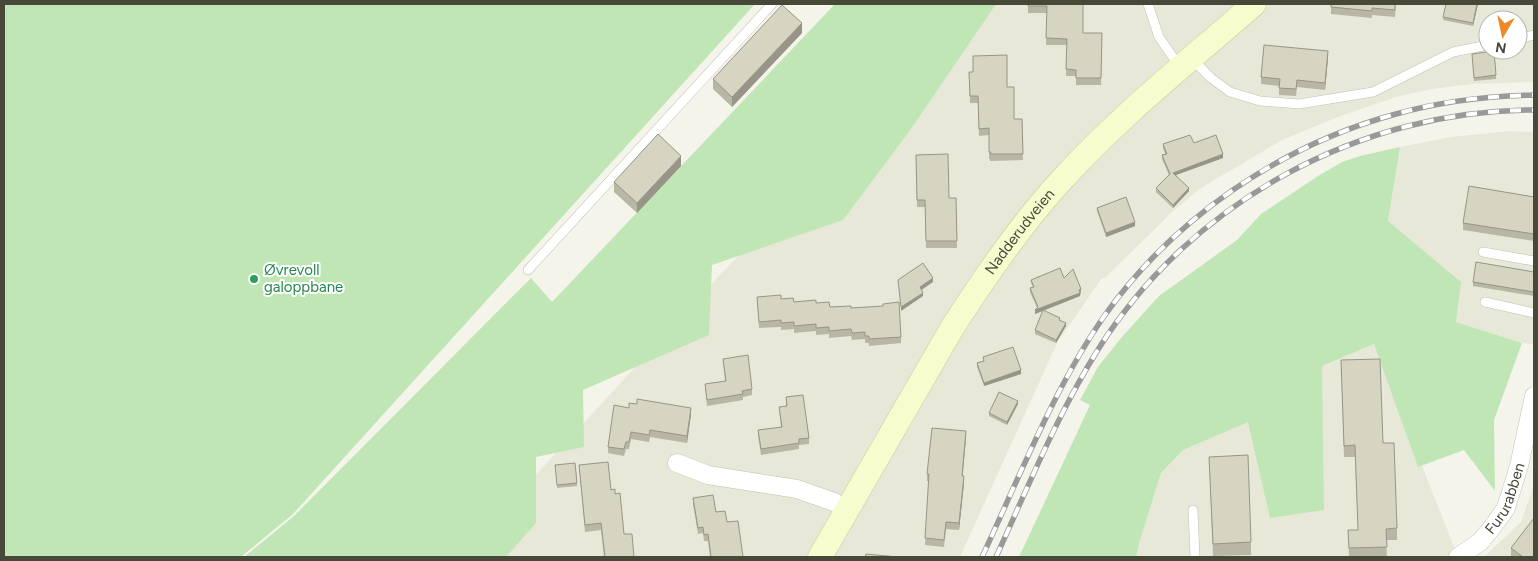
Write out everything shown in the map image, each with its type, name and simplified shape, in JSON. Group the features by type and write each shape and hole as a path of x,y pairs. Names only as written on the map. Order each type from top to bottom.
{"main road":[{"name":"Nadderudveien","path":"820,557 952,328 998,258 1058,184 1114,129 1254,4"}],"street":[{"name":"Fururabben","path":"1458,557 1480,542 1506,508 1519,466 1534,396"},
{"path":"677,463 708,475 797,489 834,502 848,510"}],"lane":[{"path":"528,270 772,4"},
{"path":"1148,4 1159,37 1186,63 1230,92 1260,101 1299,104 1373,92 1453,52 1478,47"},
{"path":"1483,252 1534,261"},
{"path":"1485,302 1534,314"},
{"path":"1193,510 1195,557"}],"shaded area":[{"path":"970,4 1534,4 1534,82 1472,84 1432,89 1396,97 1338,117 1282,140 1201,188 1172,212 1105,278 1102,278 1057,343 960,557 460,557"},
{"path":"1509,131 1534,132 1534,344 1522,343 1456,322 1388,221 1400,147 1451,137"},
{"path":"1374,344 1458,557 1136,557 1161,473 1183,450 1249,421 1322,366"},
{"path":"1534,485 1534,557 1484,557 1521,522"}],"green space":[{"name":"Øvrevoll galoppbane","path":"4,4 755,4 293,514 241,557 4,557"},
{"path":"835,4 996,4 911,129 843,220 712,265 709,335 583,390 584,447 536,457 536,523 506,557 244,557 294,516 531,278 552,302"},
{"path":"1400,147 1388,221 1461,282 1456,322 1522,343 1494,420 1495,491 1464,450 1418,467 1374,344 1322,366 1324,510 1270,518 1248,422 1183,450 1161,473 1136,557 1019,557 1090,405 1080,400 1098,367 1159,296 1237,240 1261,214 1318,176 1342,162"}],"building":[{"path":"1028,4 1083,4 1083,33 1102,33 1101,78 1076,78 1076,70 1066,69 1067,39 1046,38 1047,6 1028,6"},
{"path":"1331,4 1395,4 1395,10 1372,8 1372,11 1331,7"},
{"path":"1446,4 1477,4 1473,23 1443,17"},
{"path":"782,5 802,23 732,97 713,79"},
{"path":"1264,45 1328,51 1325,83 1297,80 1296,89 1279,88 1280,79 1261,77"},
{"path":"1478,53 1478,60 1495,60 1496,75 1474,78 1472,54"},
{"path":"1007,55 1007,87 1014,87 1014,119 1022,119 1023,154 990,154 989,128 979,129 978,96 970,96 969,72 973,72 973,56"},
{"path":"658,134 681,156 637,203 614,182"},
{"path":"1190,135 1194,143 1216,135 1223,154 1173,173 1189,188 1173,205 1156,188 1170,174 1162,155 1167,154 1163,144"},
{"path":"948,154 949,198 956,198 957,241 926,241 925,200 917,200 916,155"},
{"path":"1469,186 1534,197 1534,234 1463,223"},
{"path":"1126,197 1135,222 1106,233 1097,208"},
{"path":"1476,262 1534,272 1534,292 1473,282"},
{"path":"923,263 933,278 920,287 923,293 901,307 898,280"},
{"path":"1060,268 1064,278 1073,269 1081,289 1079,290 1080,293 1035,310 1038,307 1030,288 1034,287 1031,280"},
{"path":"781,295 781,299 793,298 794,302 816,300 816,303 829,302 830,307 883,306 883,304 899,302 901,337 869,339 869,336 865,336 865,332 852,333 851,329 829,331 829,327 816,328 816,324 794,326 794,322 781,323 781,320 759,322 757,297"},
{"path":"1043,310 1066,323 1056,340 1035,330"},
{"path":"1013,347 1021,370 984,383 977,363 984,361 983,357"},
{"path":"748,355 752,389 742,391 743,394 707,400 705,384 726,381 723,359"},
{"path":"1380,359 1383,443 1394,443 1397,528 1386,529 1387,547 1349,548 1348,530 1358,530 1355,445 1344,446 1341,360"},
{"path":"999,392 1018,401 1007,422 989,413"},
{"path":"803,395 809,438 799,439 799,443 761,449 758,430 782,427 779,407 787,406 786,397"},
{"path":"637,399 691,408 687,436 650,430 649,435 631,432 629,442 626,442 624,449 608,447 614,405 629,408 629,403 637,404"},
{"path":"932,428 966,431 959,523 946,522 944,540 925,538 929,474 927,474"},
{"path":"1248,455 1251,542 1213,544 1209,457"},
{"path":"608,462 611,490 615,489 615,494 620,493 624,534 632,534 634,557 605,557 601,523 585,525 579,465"},
{"path":"575,463 577,483 557,485 555,465"},
{"path":"713,495 716,512 725,511 727,522 738,521 743,557 711,557 708,534 704,535 703,527 698,528 693,498"},
{"path":"1534,518 1534,557 1523,557 1511,548"},
{"path":"866,554 898,557 865,557"}],"railway":[{"path":"982,557 1054,402 1087,343 1105,315 1133,280 1163,247 1197,217 1233,190 1272,166 1312,145 1353,128 1413,109 1482,98 1534,95"},
{"path":"996,557 1057,424 1099,348 1137,296 1182,249 1232,208 1286,174 1345,147 1406,127 1469,114 1534,110"}],"place":[{"name":"Øvrevoll galoppbane","path":"254,279"}]}
